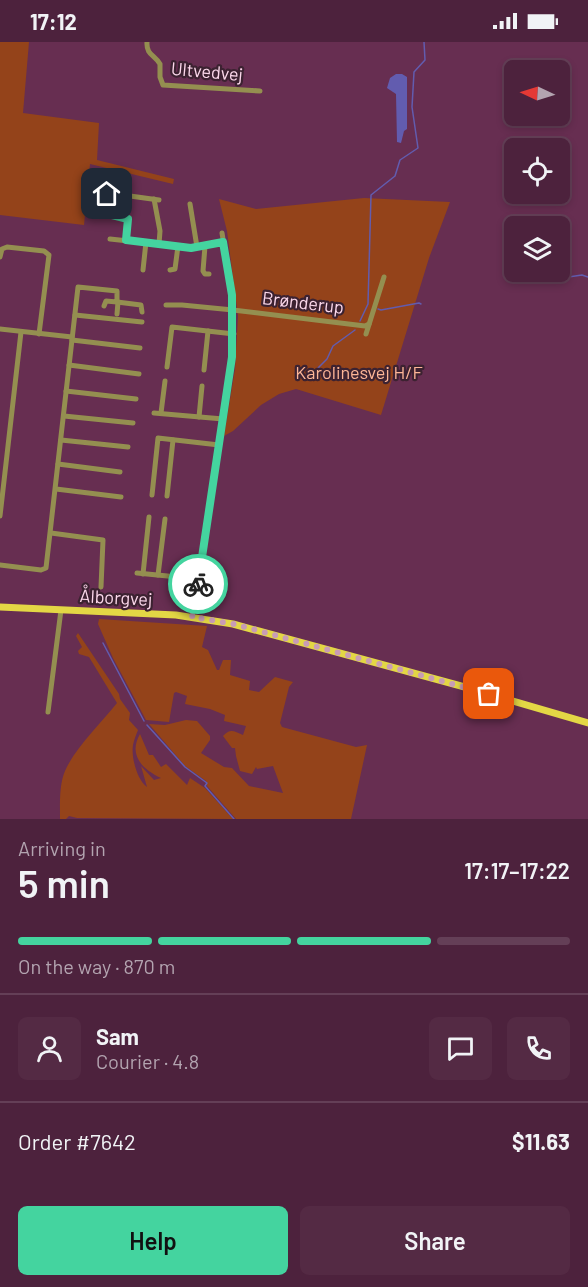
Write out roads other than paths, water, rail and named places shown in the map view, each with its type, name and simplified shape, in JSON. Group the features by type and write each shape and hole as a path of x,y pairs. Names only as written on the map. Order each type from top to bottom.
{"main road":[{"name":"Ålborgvej","path":"0,607 192,617 234,624 588,723"}],"street":[{"name":"Ultvedvej","path":"147,42 148,53 160,64 160,77 163,85 260,91"},
{"path":"126,240 128,219 112,215 105,207 106,195 113,190 124,189 130,196 156,199 160,231 159,244"},
{"path":"190,204 197,247"},
{"path":"192,617 230,378 234,334 230,278 222,234"},
{"path":"110,239 197,247 223,242"},
{"path":"143,270 146,242"},
{"path":"170,270 175,269 177,246"},
{"path":"205,246 203,273 209,274"},
{"path":"0,257 2,249 7,247 44,251 49,255 39,334"},
{"name":"Brønderup","path":"366,334 384,277"},
{"path":"0,565 45,569 79,286 116,290 117,314"},
{"path":"104,306 106,301 141,305 142,312"},
{"name":"Brønderup","path":"166,306 182,305 365,326 369,324"},
{"path":"75,315 142,322"},
{"path":"167,367 171,328 234,334"},
{"path":"0,329 140,348"},
{"path":"0,516 21,332"},
{"path":"204,370 208,332"},
{"path":"69,365 139,374"},
{"path":"165,381 157,413 223,419"},
{"path":"199,417 202,386"},
{"path":"66,391 136,399"},
{"path":"64,416 133,423"},
{"path":"152,495 158,439 219,445"},
{"path":"61,440 128,447"},
{"path":"167,496 173,440"},
{"path":"58,464 120,472"},
{"path":"56,489 121,497"},
{"path":"149,517 140,574 198,579"},
{"path":"158,575 165,519"},
{"path":"51,533 103,540 101,587"},
{"name":"Ålborgvej","path":"48,712 61,610"}],"waterway":[{"path":"360,321 368,304 371,195 395,176 400,160 418,148 412,107 414,72 425,60 424,42"},
{"path":"570,277 582,275 588,277"},
{"path":"378,309 421,304"},
{"path":"314,372 327,359 333,346 355,330"},
{"path":"103,643 144,721"},
{"path":"147,725 185,767 207,783 205,786 234,819"}],"park label":[{"name":"Karolinesvej H/F","path":"359,373"}]}
